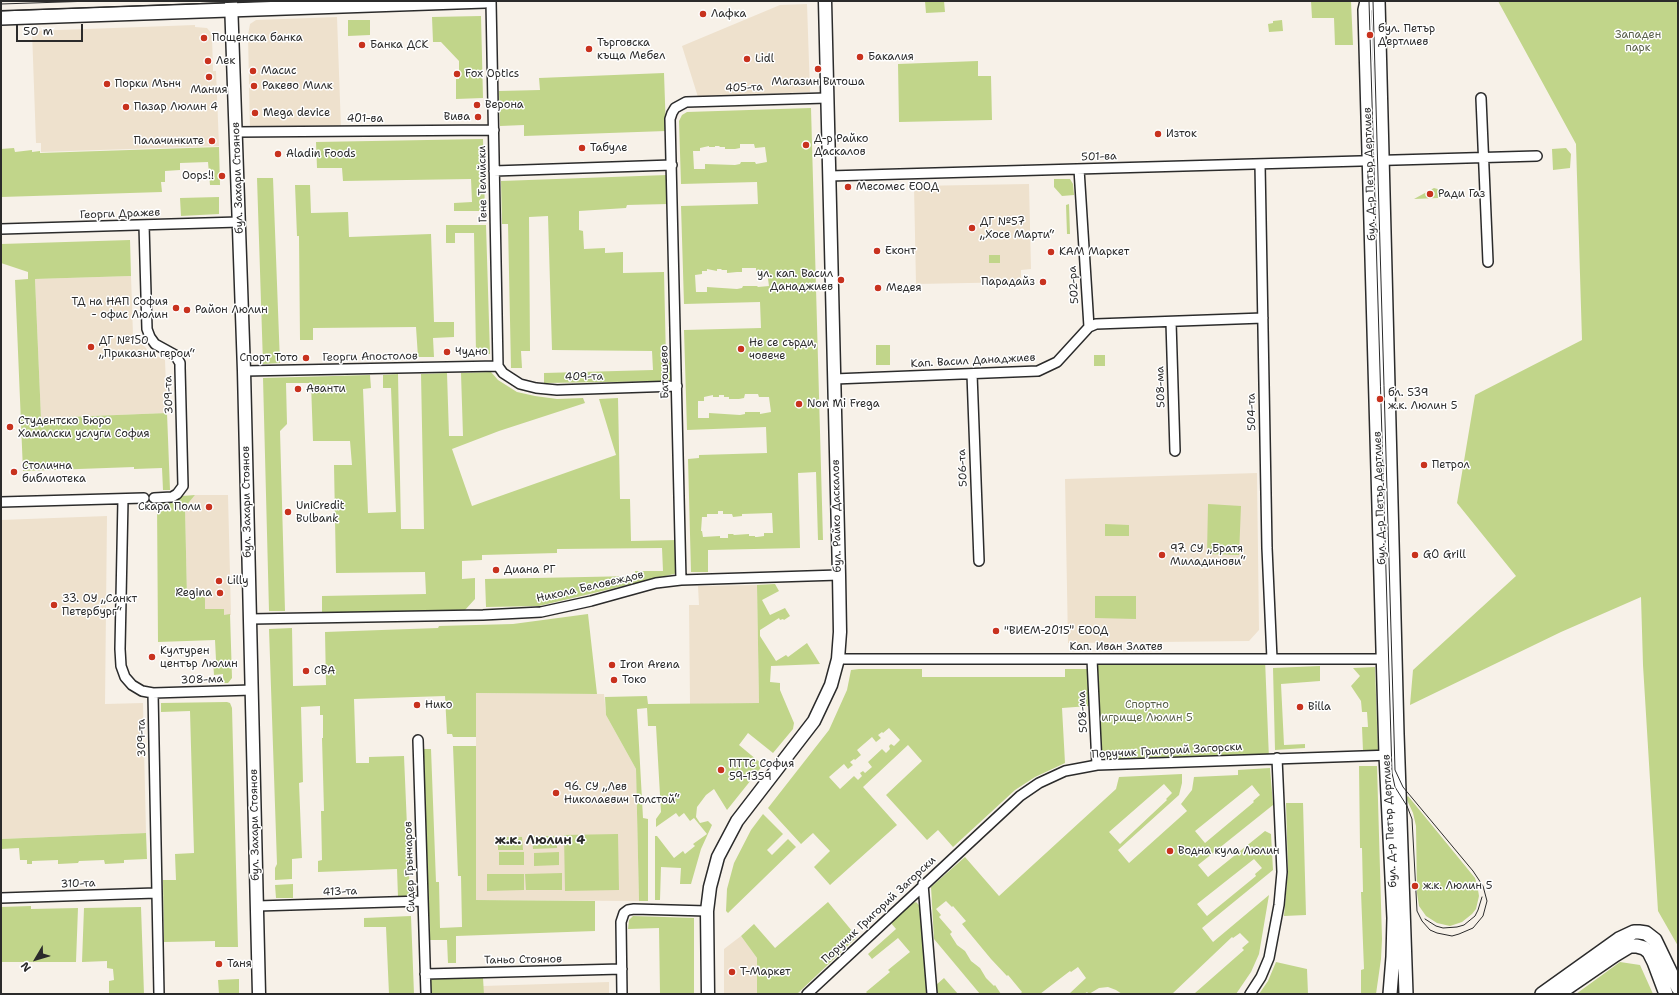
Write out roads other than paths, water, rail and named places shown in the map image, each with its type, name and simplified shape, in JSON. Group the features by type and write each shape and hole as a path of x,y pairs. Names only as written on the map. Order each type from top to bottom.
{"main road":[{"path":"1,18 232,5 485,1"},
{"name":"бул. Д-р Петър Дертлиев","path":"1367,1 1365,10 1376,162"},
{"name":"бул. Д-р Петър Дертлиев","path":"1378,1 1376,162 1392,755 1394,918 1394,957 1390,994"},
{"name":"бул. Д-р Петър Дертлиев","path":"1392,755 1406,994"},
{"path":"1542,994 1619,940 1634,932 1646,933 1655,940 1678,988"},
{"path":"1558,994 1630,946 1644,948 1649,952 1666,994"}],"street":[{"name":"Гене Телийски","path":"491,1 498,366"},
{"name":"бул. Райко Даскалов","path":"708,994 707,911 718,856 737,821 814,721 831,685 838,659 840,632 839,575 825,1"},
{"name":"бул. Захари Стоянов","path":"232,5 244,371 259,994"},
{"name":"405-та","path":"670,119 675,108 686,102 827,98"},
{"path":"1481,98 1488,262"},
{"name":"Батошево","path":"670,119 681,580"},
{"name":"401-ва","path":"237,132 494,130"},
{"name":"501-ва","path":"829,176 1376,162 1537,156"},
{"name":"504-та","path":"1260,164 1267,548 1272,659"},
{"path":"494,172 672,165"},
{"name":"502-ра","path":"1079,169 1089,327"},
{"name":"Георги Дражев","path":"1,229 239,222"},
{"name":"309-та","path":"144,225 147,329 155,344 175,355 180,363 184,481 180,491 177,494 167,497 154,498"},
{"path":"1089,327 1096,324 1263,318"},
{"name":"508-ма","path":"1171,322 1175,451"},
{"name":"Кап. Васил Данаджиев","path":"834,379 1038,371 1057,362 1089,327"},
{"name":"409-та","path":"498,366 503,373 520,384 536,388 557,390 677,386"},
{"name":"Георги Апостолов","path":"244,371 498,366"},
{"name":"506-та","path":"972,374 979,561"},
{"path":"1,502 144,498"},
{"path":"124,499 120,649 121,666 125,677 132,685 142,691 153,693"},
{"name":"Никола Беловеждов","path":"250,619 482,615 541,612 591,601 656,583 681,580 839,575"},
{"name":"Кап. Иван Златев","path":"838,659 1389,659"},
{"name":"508-ма","path":"1092,659 1097,765"},
{"name":"308-ма","path":"153,693 252,690"},
{"name":"309-та","path":"153,693 159,994"},
{"name":"Сидер Грънчаров","path":"418,740 426,994"},
{"name":"Поручик Григорий Загорски","path":"807,994 923,884 1020,796 1039,784 1065,771 1097,765 1392,755"},
{"path":"1250,994 1261,977 1269,958 1279,905 1282,872 1277,758"},
{"path":"923,884 932,994"},
{"name":"310-та","path":"1,898 156,893"},
{"name":"413-та","path":"257,906 423,901"},
{"path":"622,994 621,922 622,917 628,910 707,911"},
{"name":"Таньо Стоянов","path":"425,974 622,969"}],"tram line":[{"path":"1,4 93,1"},
{"path":"1,11 267,1"},
{"path":"1369,1 1392,773 1395,787 1407,806 1412,819 1417,911 1422,921 1430,930 1452,936 1473,928 1483,916 1487,901 1483,886 1473,871 1403,787 1395,770 1373,1"},
{"path":"1425,919 1436,926 1443,928 1464,925 1475,916 1482,897"}],"place":[{"name":"Лафка","path":"703,14"},
{"name":"бул. Петър Дертлиев","path":"1370,35"},
{"name":"Пощенска банка","path":"204,38"},
{"name":"Банка ДСК","path":"362,45"},
{"name":"Търговска къща Мебел","path":"589,49"},
{"name":"Бакалия","path":"860,57"},
{"name":"Lidl","path":"747,59"},
{"name":"Лек","path":"208,61"},
{"name":"Магазин Витоша","path":"818,69"},
{"name":"Масис","path":"253,71"},
{"name":"Fox Optics","path":"457,74"},
{"name":"Мания","path":"209,77"},
{"name":"Порки Мънч","path":"107,84"},
{"name":"Ракево Милк","path":"254,86"},
{"name":"Верона","path":"477,105"},
{"name":"Пазар Люлин 4","path":"126,107"},
{"name":"Mega device","path":"255,113"},
{"name":"Вива","path":"478,117"},
{"name":"Изток","path":"1158,134"},
{"name":"Палачинките","path":"212,141"},
{"name":"Д-р Райко Даскалов","path":"806,145"},
{"name":"Табуле","path":"582,148"},
{"name":"Aladin Foods","path":"278,154"},
{"name":"Oops!!","path":"222,176"},
{"name":"Месомес ЕООД","path":"848,187"},
{"name":"Ради Газ","path":"1430,194"},
{"name":"ДГ №57 „Хосе Марти“","path":"972,228"},
{"name":"Еконт","path":"877,251"},
{"name":"КАМ Маркет","path":"1051,252"},
{"name":"ул. кап. Васил Данаджиев","path":"841,280"},
{"name":"Парадайз","path":"1043,282"},
{"name":"Медея","path":"878,288"},
{"name":"ТД на НАП София - офис Люлин","path":"176,308"},
{"name":"Район Люлин","path":"187,310"},
{"name":"ДГ №150 „Приказни герои“","path":"91,347"},
{"name":"Не се сърди, човече","path":"741,349"},
{"name":"Чудно","path":"447,352"},
{"name":"Спорт Тото","path":"306,358"},
{"name":"Аванти","path":"298,389"},
{"name":"бл. 539 ж.к. Люлин 5","path":"1380,399"},
{"name":"Non Mi Frega","path":"799,404"},
{"name":"Студентско Бюро Хамалски услуги София","path":"10,427"},
{"name":"Петрол","path":"1424,465"},
{"name":"Столична библиотека","path":"14,472"},
{"name":"Скара Поли","path":"209,507"},
{"name":"UniCredit Bulbank","path":"288,512"},
{"name":"97. СУ „Братя Миладинови“","path":"1162,555"},
{"name":"GO Grill","path":"1415,555"},
{"name":"Диана РГ","path":"496,570"},
{"name":"Lilly","path":"219,581"},
{"name":"Regina","path":"220,593"},
{"name":"33. ОУ „Санкт Петербург“","path":"54,605"},
{"name":"\"ВИЕМ-2015\" ЕООД","path":"996,631"},
{"name":"Културен център Люлин","path":"152,657"},
{"name":"Iron Arena","path":"612,665"},
{"name":"CBA","path":"306,671"},
{"name":"Токо","path":"614,680"},
{"name":"Нико","path":"417,705"},
{"name":"Billa","path":"1300,707"},
{"name":"ПТТС София 59-1359","path":"721,770"},
{"name":"96. СУ „Лев Николаевич Толстой“","path":"556,793"},
{"name":"Водна кула Люлин","path":"1170,851"},
{"name":"ж.к. Люлин 5","path":"1415,886"},
{"name":"Таня","path":"219,964"},
{"name":"Т-Маркет","path":"732,972"}],"district":[{"name":"ж.к. Люлин 4","path":"540,841"}],"park label":[{"name":"Западен парк","path":"1638,41"},
{"name":"Спортно игрище Люлин 5","path":"1147,711"}]}
